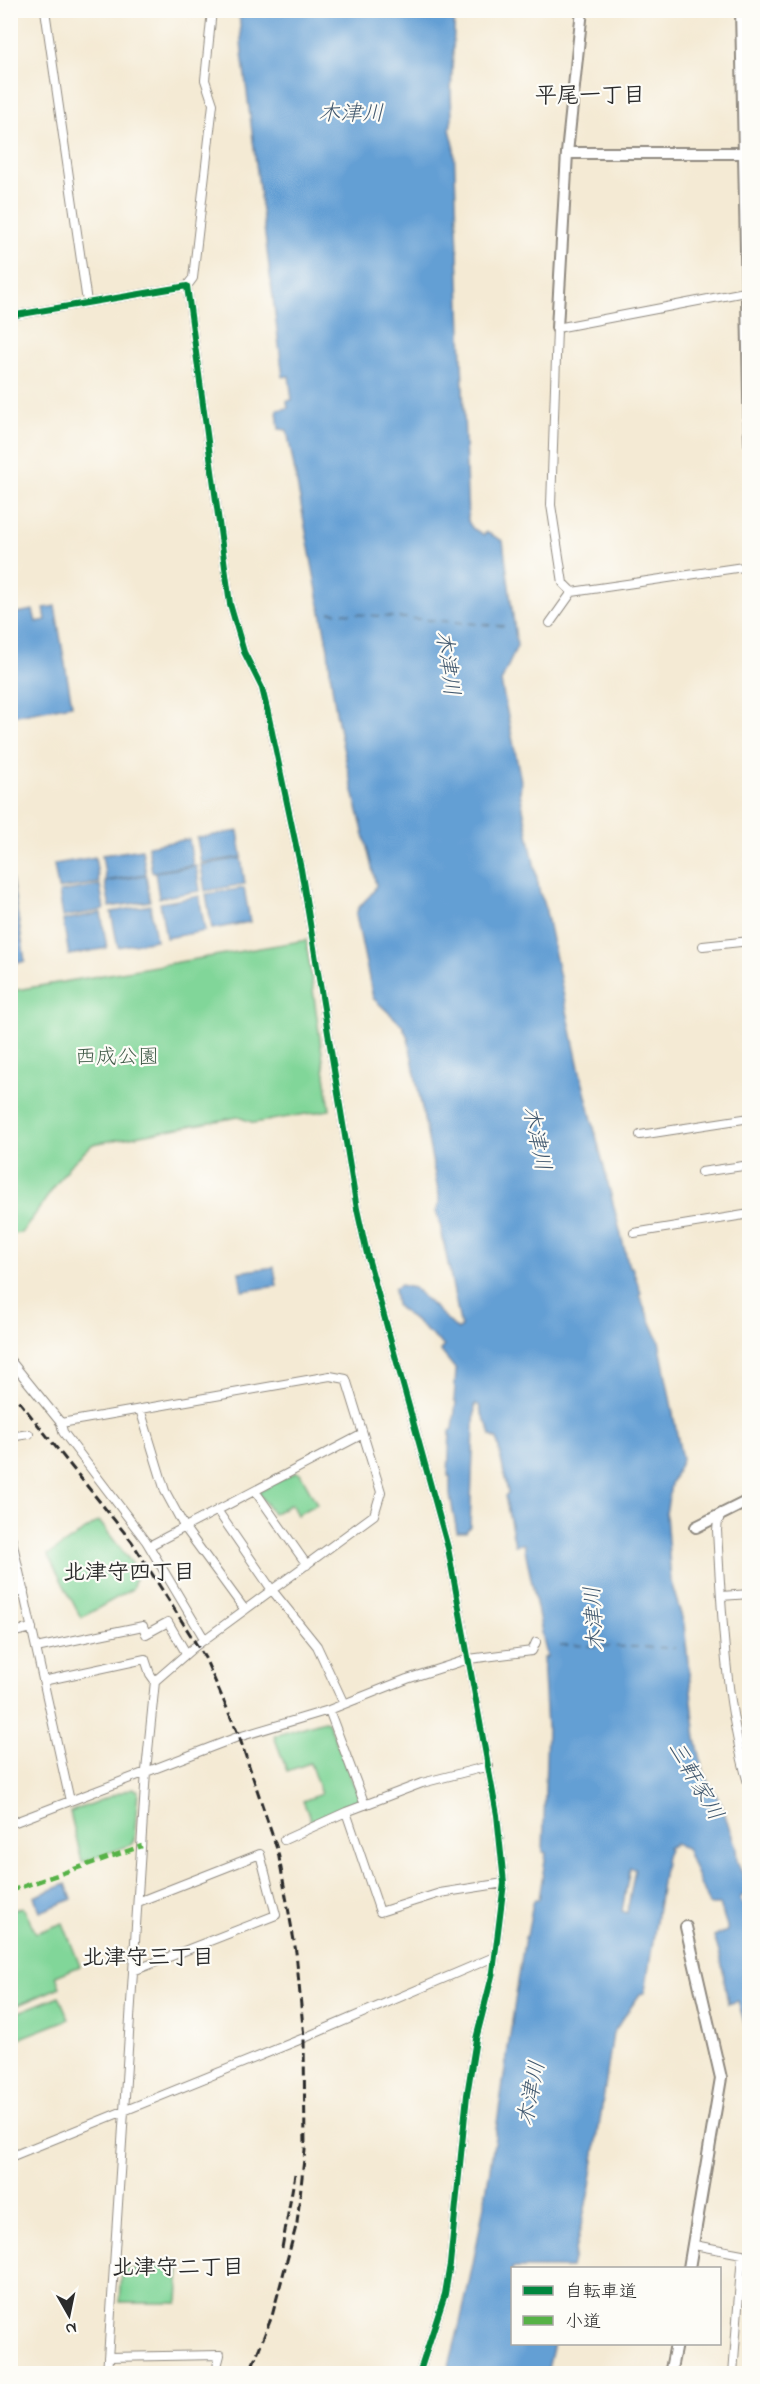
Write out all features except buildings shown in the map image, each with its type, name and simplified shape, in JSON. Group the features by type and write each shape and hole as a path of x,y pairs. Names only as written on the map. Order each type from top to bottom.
{"street":[{"path":"45,10 87,302"},
{"path":"10,316 187,286 193,278 213,104 205,80 212,10"},
{"path":"572,592 563,583 551,505 557,328 567,153 582,10"},
{"path":"741,10 745,46 746,96 742,153 746,197 747,280 745,292 748,321 750,443"},
{"path":"567,153 742,153"},
{"path":"187,286 230,604 244,652 262,688 268,713 303,880 357,1209 448,1548 497,1815 504,1883 493,1972 474,2050 467,2095 445,2294 419,2373"},
{"path":"557,328 745,292"},
{"path":"549,623 572,592 750,566"},
{"path":"703,946 750,941"},
{"path":"639,1135 750,1118"},
{"path":"701,1172 750,1165"},
{"path":"634,1233 750,1214"},
{"path":"10,1360 61,1423 63,1432 149,1546 206,1640"},
{"path":"61,1423 330,1376 346,1379 381,1492 374,1515 186,1653 155,1681"},
{"path":"141,1409 165,1491 185,1528 245,1610"},
{"path":"10,1437 29,1434"},
{"path":"149,1546 363,1434"},
{"path":"255,1491 307,1565"},
{"path":"696,1527 750,1500"},
{"path":"217,1510 272,1590 317,1646 344,1704"},
{"path":"723,1512 719,1516 717,1530 732,1713 750,1790"},
{"path":"10,1531 13,1553 24,1591 70,1801"},
{"path":"10,1594 24,1591"},
{"path":"721,1596 750,1594"},
{"path":"36,1647 142,1626 146,1635 168,1623 186,1653"},
{"path":"10,1634 32,1628"},
{"path":"10,1824 239,1736 329,1710 469,1659 532,1651 536,1642"},
{"path":"43,1681 146,1659 150,1674 155,1681 146,1771 107,2373"},
{"path":"329,1710 365,1805"},
{"path":"284,1840 346,1812 422,1783 489,1766"},
{"path":"346,1812 380,1912 440,1893 504,1883"},
{"path":"134,1971 276,1915 260,1854 138,1902"},
{"path":"686,1927 721,2078 689,2267"},
{"path":"10,2157 494,1957"},
{"path":"694,2244 742,2254 733,2373"},
{"path":"670,2373 676,2345"},
{"path":"108,2356 220,2355 215,2373"}],"green space":[{"name":"西成公園","path":"306,940 330,1110 254,1123 238,1117 93,1144 69,1166 22,1233 11,1234 11,991"},
{"path":"296,1472 300,1473 317,1504 297,1515 291,1504 273,1514 258,1492"},
{"path":"99,1521 138,1571 132,1589 81,1618 48,1555"},
{"path":"324,1721 328,1722 361,1802 312,1823 303,1801 321,1794 310,1763 287,1771 274,1736"},
{"path":"132,1788 138,1791 134,1840 131,1845 82,1862 70,1812"},
{"path":"23,1907 36,1933 63,1923 80,1966 56,1976 60,1987 11,2008 11,1911"},
{"path":"59,1996 69,2019 11,2042 11,2015"},
{"path":"180,2264 178,2303 120,2303 122,2271"}],"water":[{"name":"木津川","path":"239,11 455,11 450,129 454,145 468,521 472,528 484,535 486,532 503,541 517,646 501,682 521,781 520,793 579,1068 629,1267 632,1267 641,1293 639,1295 659,1341 682,1460 671,1484 666,1514 671,1582 684,1624 696,1739 704,1773 722,1806 736,1848 737,1861 749,1890 740,1898 749,1921 749,2038 738,2001 728,2004 721,1959 714,1936 727,1931 720,1905 709,1905 686,1848 675,1844 667,1848 669,1850 666,1856 644,1993 640,1994 613,2033 590,2187 571,2267 511,2267 511,2345 554,2345 547,2373 447,2373 473,2265 525,1937 533,1902 539,1899 546,1853 543,1852 547,1728 543,1658 547,1657 524,1544 515,1545 505,1496 508,1493 497,1439 491,1436 479,1405 475,1404 470,1526 466,1532 457,1532 450,1495 450,1476 448,1476 450,1431 453,1429 456,1402 454,1401 456,1370 440,1350 444,1346 396,1305 394,1289 400,1285 414,1288 458,1330 461,1327 436,1211 439,1195 408,1038 402,1025 373,998 356,915 357,910 376,885 341,738 328,649 287,430 279,429 277,410 288,408 287,401 292,400 289,376 283,377 242,53","holes":["630,1868 635,1869 627,1913 622,1911"]},
{"path":"55,606 72,705 11,716 11,614 33,610 36,622 46,620 44,608"},
{"path":"238,831 242,857 201,863 197,838"},
{"path":"189,839 193,865 152,872 148,846"},
{"path":"142,849 146,874 106,881 102,855"},
{"path":"95,857 99,883 58,889 54,864"},
{"path":"241,858 245,884 205,891 201,865"},
{"path":"196,866 200,891 159,898 155,872"},
{"path":"146,875 150,901 110,907 105,882"},
{"path":"11,880 25,961 18,963 11,915"},
{"path":"100,885 104,910 63,917 59,892"},
{"path":"244,888 250,922 212,929 206,894"},
{"path":"199,896 205,931 166,938 160,903"},
{"path":"150,905 156,940 118,947 111,912"},
{"path":"101,913 107,948 69,955 63,920"},
{"path":"274,1267 277,1286 242,1291 239,1272"},
{"path":"66,1884 72,1899 40,1912 34,1897"}],"ferry route":[{"path":"329,612 504,626"},
{"path":"560,1645 675,1648"}],"railway":[{"path":"10,1390 132,1542 205,1658 239,1736 278,1852 296,1952 304,2038 305,2150 297,2223 272,2316 249,2374"},
{"path":"282,2248 295,2174"}],"marked path":[{"path":"10,1891 142,1846"}],"cycle path":[{"path":"10,316 187,286 230,604 244,652 262,688 301,869 357,1209 367,1254 448,1548 497,1815 504,1883 493,1972 476,2039 467,2095 445,2294 419,2374"}],"district":[{"name":"平尾一丁目","path":"590,94"},
{"name":"北津守四丁目","path":"129,1571"},
{"name":"北津守三丁目","path":"148,1956"},
{"name":"北津守二丁目","path":"178,2266"}],"water label":[{"name":"三軒家川","path":"697,1780"}]}
